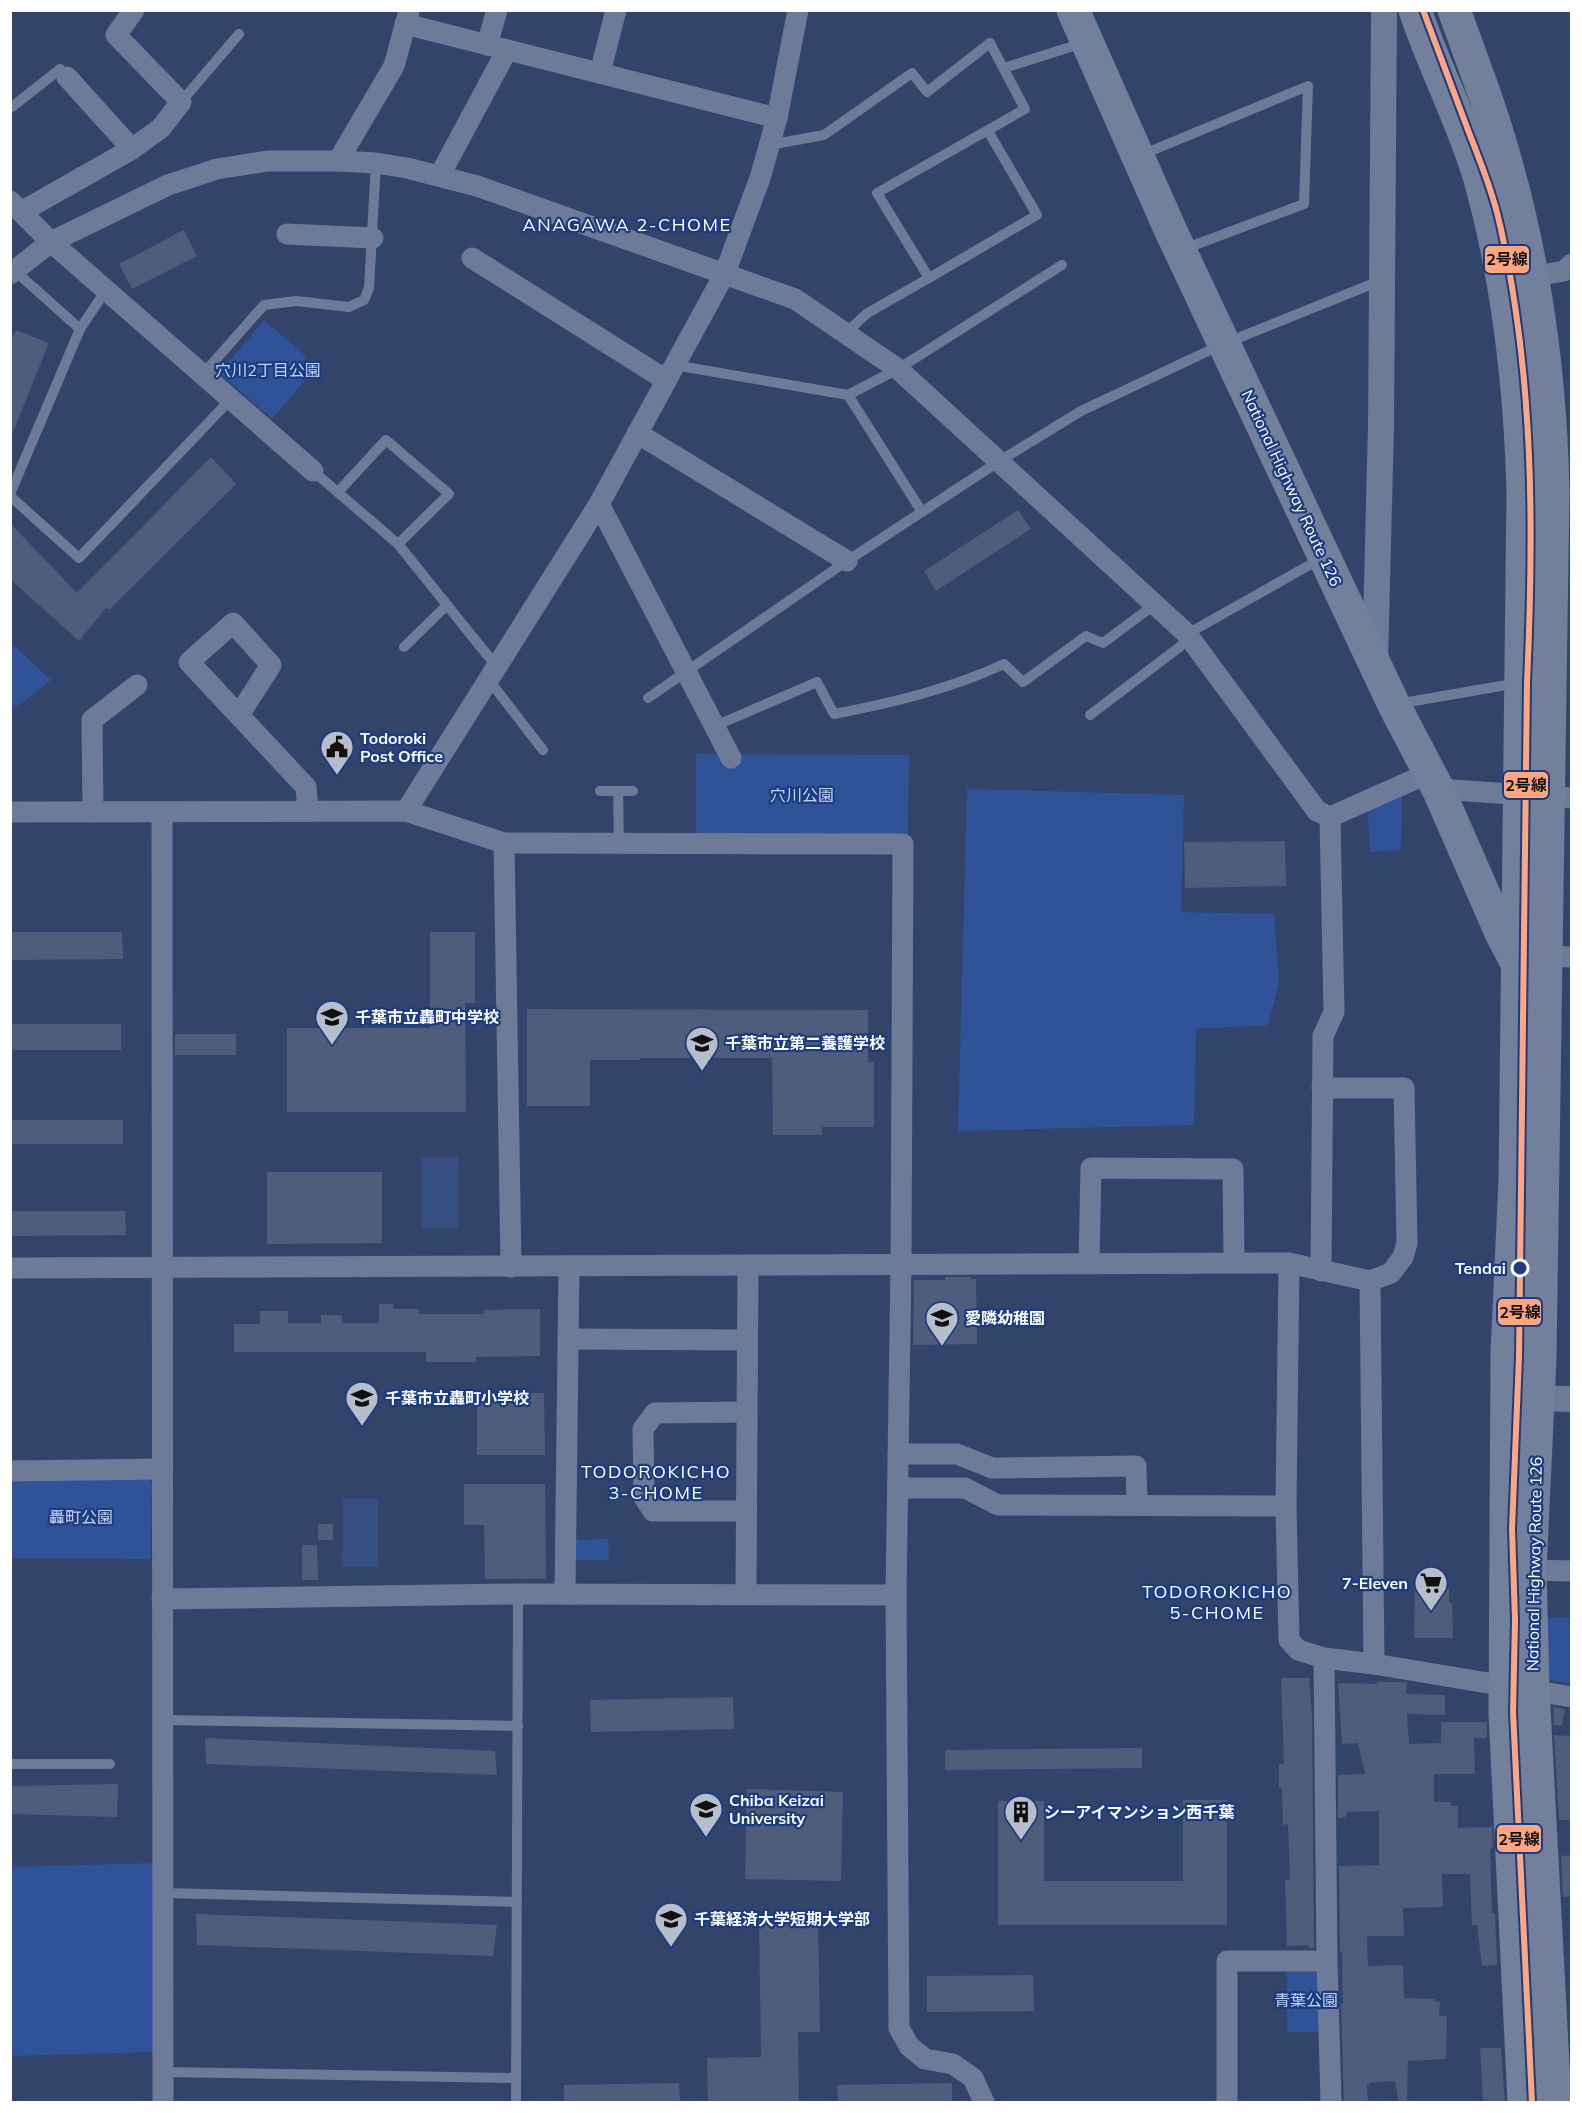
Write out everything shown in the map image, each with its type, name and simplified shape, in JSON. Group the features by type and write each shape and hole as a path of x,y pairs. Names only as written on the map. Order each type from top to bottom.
{"highway":[{"name":"National Highway Route 126","path":"1415,10 1459,119 1478,175 1492,226 1510,329 1521,441 1523,491 1520,682 1547,796"},
{"name":"National Highway Route 126","path":"1454,10 1508,169 1541,326 1552,442 1540,1358 1523,1398 1505,1565 1520,1688 1555,2103"},
{"name":"National Highway Route 126","path":"1080,21 1180,250 1394,705 1433,781 1501,933 1544,959"},
{"name":"National Highway Route 126","path":"1524,2103 1505,1712 1520,1688 1530,1570 1523,1398 1507,1353 1515,1180 1544,959"}],"street":[{"path":"134,10 116,35 181,102 161,128 132,149 16,207 51,242 314,471"},
{"path":"440,175 497,47 497,10"},
{"path":"600,73 616,10"},
{"path":"406,811 599,504 725,273 760,178 777,118 798,10"},
{"path":"1374,663 1381,425 1384,10"},
{"path":"338,161 394,66 407,17 497,47 777,118"},
{"path":"67,77 132,149"},
{"path":"12,272 51,242 168,185 217,169 268,161 376,163 440,175 477,186 795,299 898,369 1188,637 1317,811 1330,817 1433,781 1547,796"},
{"path":"287,234 373,237"},
{"path":"472,258 670,373"},
{"path":"1531,277 1564,271 1572,264"},
{"path":"638,433 847,561"},
{"path":"599,504 731,758"},
{"path":"93,812 92,720 137,685"},
{"path":"239,715 306,788 308,811"},
{"path":"10,812 406,811 504,843 903,844 901,1264 896,1595 899,2028 909,2046 924,2059 953,2064 973,2078 984,2103"},
{"path":"162,812 163,2103"},
{"path":"1321,1271 1323,1036 1334,1012 1330,817"},
{"path":"504,843 511,1267"},
{"path":"10,1268 1289,1263 1370,1281 1391,1273 1403,1257 1407,1243 1404,1088 1322,1088"},
{"path":"1089,1262 1092,1168 1233,1168 1234,1263"},
{"path":"1289,1263 1286,1506 1289,1640 1298,1650 1324,1658 1374,1664 1572,1697"},
{"path":"746,1594 748,1265"},
{"path":"565,1594 568,1266"},
{"path":"1370,1281 1374,1664"},
{"path":"568,1339 747,1340"},
{"path":"1523,1398 1572,1399"},
{"path":"746,1511 653,1511 644,1497 643,1429 656,1413 747,1412"},
{"path":"898,1454 957,1454 992,1468 1136,1466 1137,1505"},
{"path":"10,1471 162,1469"},
{"path":"897,1488 965,1488 998,1505 1286,1506"},
{"path":"1530,1570 1572,1571"},
{"path":"162,1599 518,1594 896,1595"},
{"path":"1324,1658 1331,2103"},
{"path":"1227,2103 1227,1961 1327,1961"}],"lane":[{"path":"1004,68 1080,21"},
{"path":"181,102 239,34"},
{"path":"769,145 824,135 912,73 927,92 990,43 1025,109 877,193 929,278"},
{"path":"12,107 60,69 67,77"},
{"path":"1137,156 1308,86 1304,204 1180,250"},
{"path":"846,333 866,314 1037,215 988,131"},
{"path":"202,374 264,305 296,301 349,307 363,300 369,288 376,163"},
{"path":"670,373 848,394 898,369 1062,265"},
{"path":"12,272 80,329"},
{"path":"648,698 847,561 998,462 1081,411 1224,344 1382,280"},
{"path":"106,290 80,329 10,495 79,558 231,399"},
{"path":"848,394 922,512"},
{"path":"338,492 386,440 449,494 398,544"},
{"path":"314,471 398,544 447,605 543,750"},
{"path":"1090,715 1188,637 1324,557"},
{"path":"715,726 817,682 834,714 881,705 970,680 1004,664 1023,682 1086,636 1103,643 1154,604"},
{"path":"404,647 447,605"},
{"path":"1394,705 1520,682"},
{"path":"600,791 633,791"},
{"path":"618,791 619,843"},
{"path":"516,2103 518,1594"},
{"path":"163,1719 518,1726"},
{"path":"10,1764 110,1764"},
{"path":"163,1893 517,1902"},
{"path":"163,2072 516,2078"}],"green space":[{"name":"穴川2丁目公園","path":"264,320 307,357 302,363 312,372 272,419 219,373"},
{"path":"10,642 51,680 11,711 10,711"},
{"name":"穴川公園","path":"696,754 909,755 908,835 696,834"},
{"path":"1402,786 1401,850 1370,852 1367,798"},
{"path":"967,789 1184,795 1181,912 1274,914 1279,983 1268,1025 1196,1029 1194,1125 958,1131"},
{"name":"轟町公園","path":"146,1475 152,1483 150,1559 11,1558 10,1476"},
{"path":"608,1539 609,1560 570,1560 570,1540"},
{"path":"1546,1617 1571,1618 1571,1684 1545,1679"},
{"path":"156,1863 154,2052 11,2056 10,1867"},
{"name":"青葉公園","path":"1287,1969 1325,1969 1325,2032 1287,2032"}],"shaded area":[{"path":"458,1157 459,1228 421,1228 421,1158"},
{"path":"343,1499 378,1499 378,1567 342,1567"}],"building":[{"path":"184,230 197,256 132,289 119,264"},
{"path":"16,330 49,343 11,437 10,342"},
{"path":"211,457 236,484 109,610 106,608 79,641 10,579 10,523 77,593"},
{"path":"1018,510 1031,529 936,591 924,571"},
{"path":"1285,841 1286,886 1185,888 1184,842"},
{"path":"10,932 122,932 123,959 10,960"},
{"path":"430,932 475,932 475,1003 465,1003 466,1112 287,1112 287,1028 430,1028"},
{"path":"527,1009 868,1010 868,1062 874,1062 874,1127 822,1127 822,1135 773,1135 772,1058 590,1060 590,1106 527,1106"},
{"path":"10,1024 121,1024 121,1050 10,1050"},
{"path":"175,1034 236,1034 236,1055 175,1055"},
{"path":"10,1120 123,1120 123,1144 10,1144"},
{"path":"267,1172 382,1172 382,1243 267,1244"},
{"path":"10,1211 125,1211 126,1235 10,1236"},
{"path":"945,1277 976,1279 977,1344 913,1345 914,1280 945,1280"},
{"path":"379,1304 393,1304 394,1309 419,1309 419,1314 484,1314 484,1310 540,1309 540,1356 476,1357 476,1362 426,1362 426,1352 234,1352 234,1324 260,1324 260,1311 288,1311 288,1323 321,1323 321,1315 342,1315 342,1323 379,1323"},
{"path":"477,1393 544,1393 545,1455 477,1455"},
{"path":"464,1484 545,1484 546,1579 485,1579 484,1525 464,1525"},
{"path":"318,1524 333,1524 333,1540 318,1540"},
{"path":"302,1545 317,1545 318,1580 302,1580"},
{"path":"1415,1589 1449,1589 1449,1603 1452,1603 1453,1638 1414,1638"},
{"path":"1281,1678 1309,1678 1312,1715 1314,1948 1309,1948 1308,1945 1287,1946 1285,1880 1290,1880 1288,1824 1283,1825 1282,1788 1279,1788 1279,1764 1284,1764"},
{"path":"1377,1682 1407,1682 1406,1694 1445,1695 1445,1715 1407,1714 1409,1744 1441,1743 1441,1722 1487,1722 1487,1738 1474,1738 1475,1774 1434,1774 1434,1802 1451,1802 1451,1806 1458,1806 1458,1828 1492,1827 1493,1848 1490,1848 1492,1913 1495,1913 1497,1965 1482,1966 1477,1925 1472,1925 1470,1874 1442,1874 1443,1907 1403,1908 1404,1936 1367,1936 1368,1966 1403,1965 1404,1998 1435,1999 1435,2002 1440,2002 1439,2016 1447,2016 1446,2059 1408,2061 1407,2103 1399,2103 1395,2081 1369,2083 1367,2085 1368,2103 1344,2103 1339,1866 1379,1865 1379,1811 1347,1812 1346,1817 1338,1818 1338,1775 1365,1774 1358,1743 1342,1744 1338,1683 1377,1684"},
{"path":"733,1697 734,1729 591,1732 590,1700"},
{"path":"1553,1707 1565,1709 1562,1726 1554,1725"},
{"path":"1554,1735 1572,1736 1572,1820 1559,1820"},
{"path":"205,1738 495,1751 497,1775 206,1764"},
{"path":"1142,1748 1142,1768 945,1770 945,1750"},
{"path":"118,1784 117,1817 10,1814 10,1786"},
{"path":"747,1789 843,1792 841,1881 745,1879"},
{"name":"シーアイマンション西千葉","path":"1183,1800 1227,1800 1227,1925 998,1925 998,1801 1044,1801 1044,1881 1183,1881"},
{"path":"1572,1855 1572,1896 1563,1897 1561,1856"},
{"path":"196,1914 497,1925 493,1956 197,1945"},
{"path":"818,1917 820,2032 798,2032 799,2103 708,2103 707,2058 761,2057 759,1918"},
{"path":"1033,1975 1034,2011 927,2012 927,1976"},
{"path":"1480,2048 1501,2048 1505,2103 1483,2103"},
{"path":"679,2083 680,2103 564,2103 564,2085"},
{"path":"952,2083 952,2103 838,2103 837,2085"}],"transit line":[{"name":"2号線","path":"1423,10 1486,177 1500,225 1520,339 1529,453 1531,568 1527,683 1519,1357 1512,1529 1515,1620 1513,1712 1532,2102"}],"place":[{"name":"Todoroki Post Office","path":"337,776"},
{"name":"千葉市立轟町中学校","path":"332,1046"},
{"name":"千葉市立第二養護学校","path":"702,1072"},
{"name":"Tendai","path":"1520,1268"},
{"name":"愛隣幼稚園","path":"942,1347"},
{"name":"千葉市立轟町小学校","path":"362,1427"},
{"name":"7-Eleven","path":"1431,1612"},
{"name":"Chiba Keizai University","path":"706,1838"},
{"name":"シーアイマンション西千葉","path":"1021,1841"},
{"name":"千葉経済大学短期大学部","path":"671,1948"}],"district":[{"name":"ANAGAWA 2-CHOME","path":"627,225"},
{"name":"TODOROKICHO 3-CHOME","path":"656,1482"},
{"name":"TODOROKICHO 5-CHOME","path":"1217,1602"}]}
